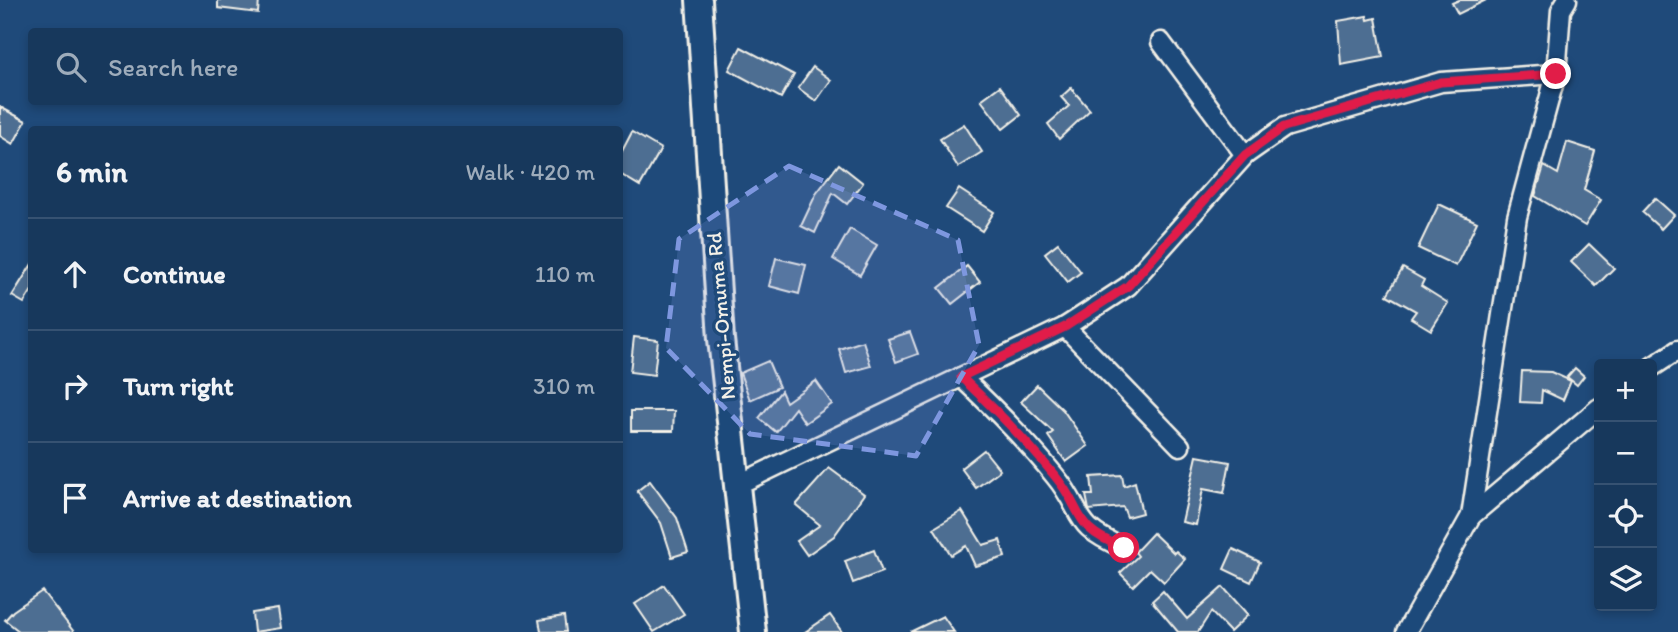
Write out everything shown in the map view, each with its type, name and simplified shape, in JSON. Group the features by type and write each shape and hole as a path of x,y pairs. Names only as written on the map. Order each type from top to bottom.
{"street":[{"name":"Nempi-Omuma Rd","path":"699,0 721,339 753,632"},
{"path":"1406,632 1471,516 1517,217 1556,74 1561,3"},
{"path":"1161,42 1245,155"},
{"path":"737,485 1065,327 1128,286 1245,155 1284,127 1441,82 1556,74"},
{"path":"1065,327 1180,446"},
{"path":"1657,365 1678,350"},
{"path":"961,377 1014,427 1058,479 1082,523 1100,538 1124,548"},
{"path":"1471,516 1594,412"}],"highlighted area":[{"path":"789,166 958,240 979,345 916,456 750,434 666,348 679,239"}],"building":[{"path":"218,0 259,0 258,13 218,8"},
{"path":"1459,0 1486,0 1458,14 1452,3"},
{"path":"1367,16 1368,20 1376,18 1383,57 1341,65 1338,21"},
{"path":"741,47 794,75 781,98 729,70"},
{"path":"813,67 831,80 816,101 798,88"},
{"path":"1000,86 1021,115 1003,129 981,100"},
{"path":"1071,88 1090,110 1059,139 1048,124 1069,106 1061,97"},
{"path":"0,107 26,121 13,144 0,136"},
{"path":"964,124 982,152 958,167 940,139"},
{"path":"632,132 661,149 640,186 623,176 623,149"},
{"path":"1567,142 1595,151 1584,190 1601,200 1585,226 1535,196 1544,166 1558,174"},
{"path":"839,164 863,183 847,204 833,193 815,233 801,226 816,194"},
{"path":"959,189 994,212 982,231 946,208"},
{"path":"1655,198 1674,215 1661,229 1642,212"},
{"path":"1439,204 1477,222 1456,266 1418,248"},
{"path":"850,229 877,245 860,275 833,259"},
{"path":"1058,243 1081,272 1068,282 1045,253"},
{"path":"1589,244 1614,268 1596,286 1571,262"},
{"path":"776,258 806,265 799,294 769,286"},
{"path":"967,266 980,282 952,304 939,288"},
{"path":"1403,268 1424,280 1421,286 1448,303 1431,330 1411,318 1416,311 1387,295"},
{"path":"28,270 28,296 24,303 12,296"},
{"path":"910,332 918,354 896,362 888,339"},
{"path":"634,337 658,340 654,375 630,372"},
{"path":"863,341 871,366 846,373 839,349"},
{"path":"768,361 779,387 750,400 740,373"},
{"path":"1575,368 1584,376 1577,385 1567,377"},
{"path":"1522,371 1551,372 1571,381 1563,400 1542,390 1541,403 1520,402"},
{"path":"816,381 832,404 805,423 795,408 776,432 759,418 781,391 786,402"},
{"path":"1037,385 1063,410 1088,446 1066,462 1048,436 1053,432 1021,402"},
{"path":"631,411 674,411 673,431 631,431"},
{"path":"984,450 1000,470 976,488 961,468"},
{"path":"1197,456 1230,462 1224,493 1203,489 1196,525 1182,522"},
{"path":"829,468 864,494 834,536 807,555 797,541 820,525 796,505"},
{"path":"1122,475 1124,486 1135,482 1142,513 1127,517 1123,507 1089,510 1086,495 1093,495 1091,477"},
{"path":"650,481 677,518 688,552 672,557 661,523 637,491"},
{"path":"962,511 983,545 1000,540 1005,557 975,566 966,546 951,555 934,528"},
{"path":"1153,533 1174,553 1176,551 1185,559 1164,582 1150,569 1133,586 1120,573 1138,556 1135,552"},
{"path":"1233,549 1260,562 1251,582 1224,569"},
{"path":"874,550 882,572 853,583 845,561"},
{"path":"664,585 684,614 654,632 635,604"},
{"path":"1223,587 1248,615 1230,632 1211,612 1198,632 1178,632 1152,601 1163,591 1187,619"},
{"path":"42,591 74,632 20,632 5,620 13,611"},
{"path":"278,609 281,628 254,632 252,613"},
{"path":"830,615 842,632 805,632"},
{"path":"564,616 566,632 541,632 539,620"},
{"path":"943,616 954,632 910,632"}],"route":[{"path":"1124,548 1100,538 1082,523 1058,479 1014,427 961,377 1065,327 1128,286 1163,250 1245,155 1284,127 1441,82 1556,74"}]}
